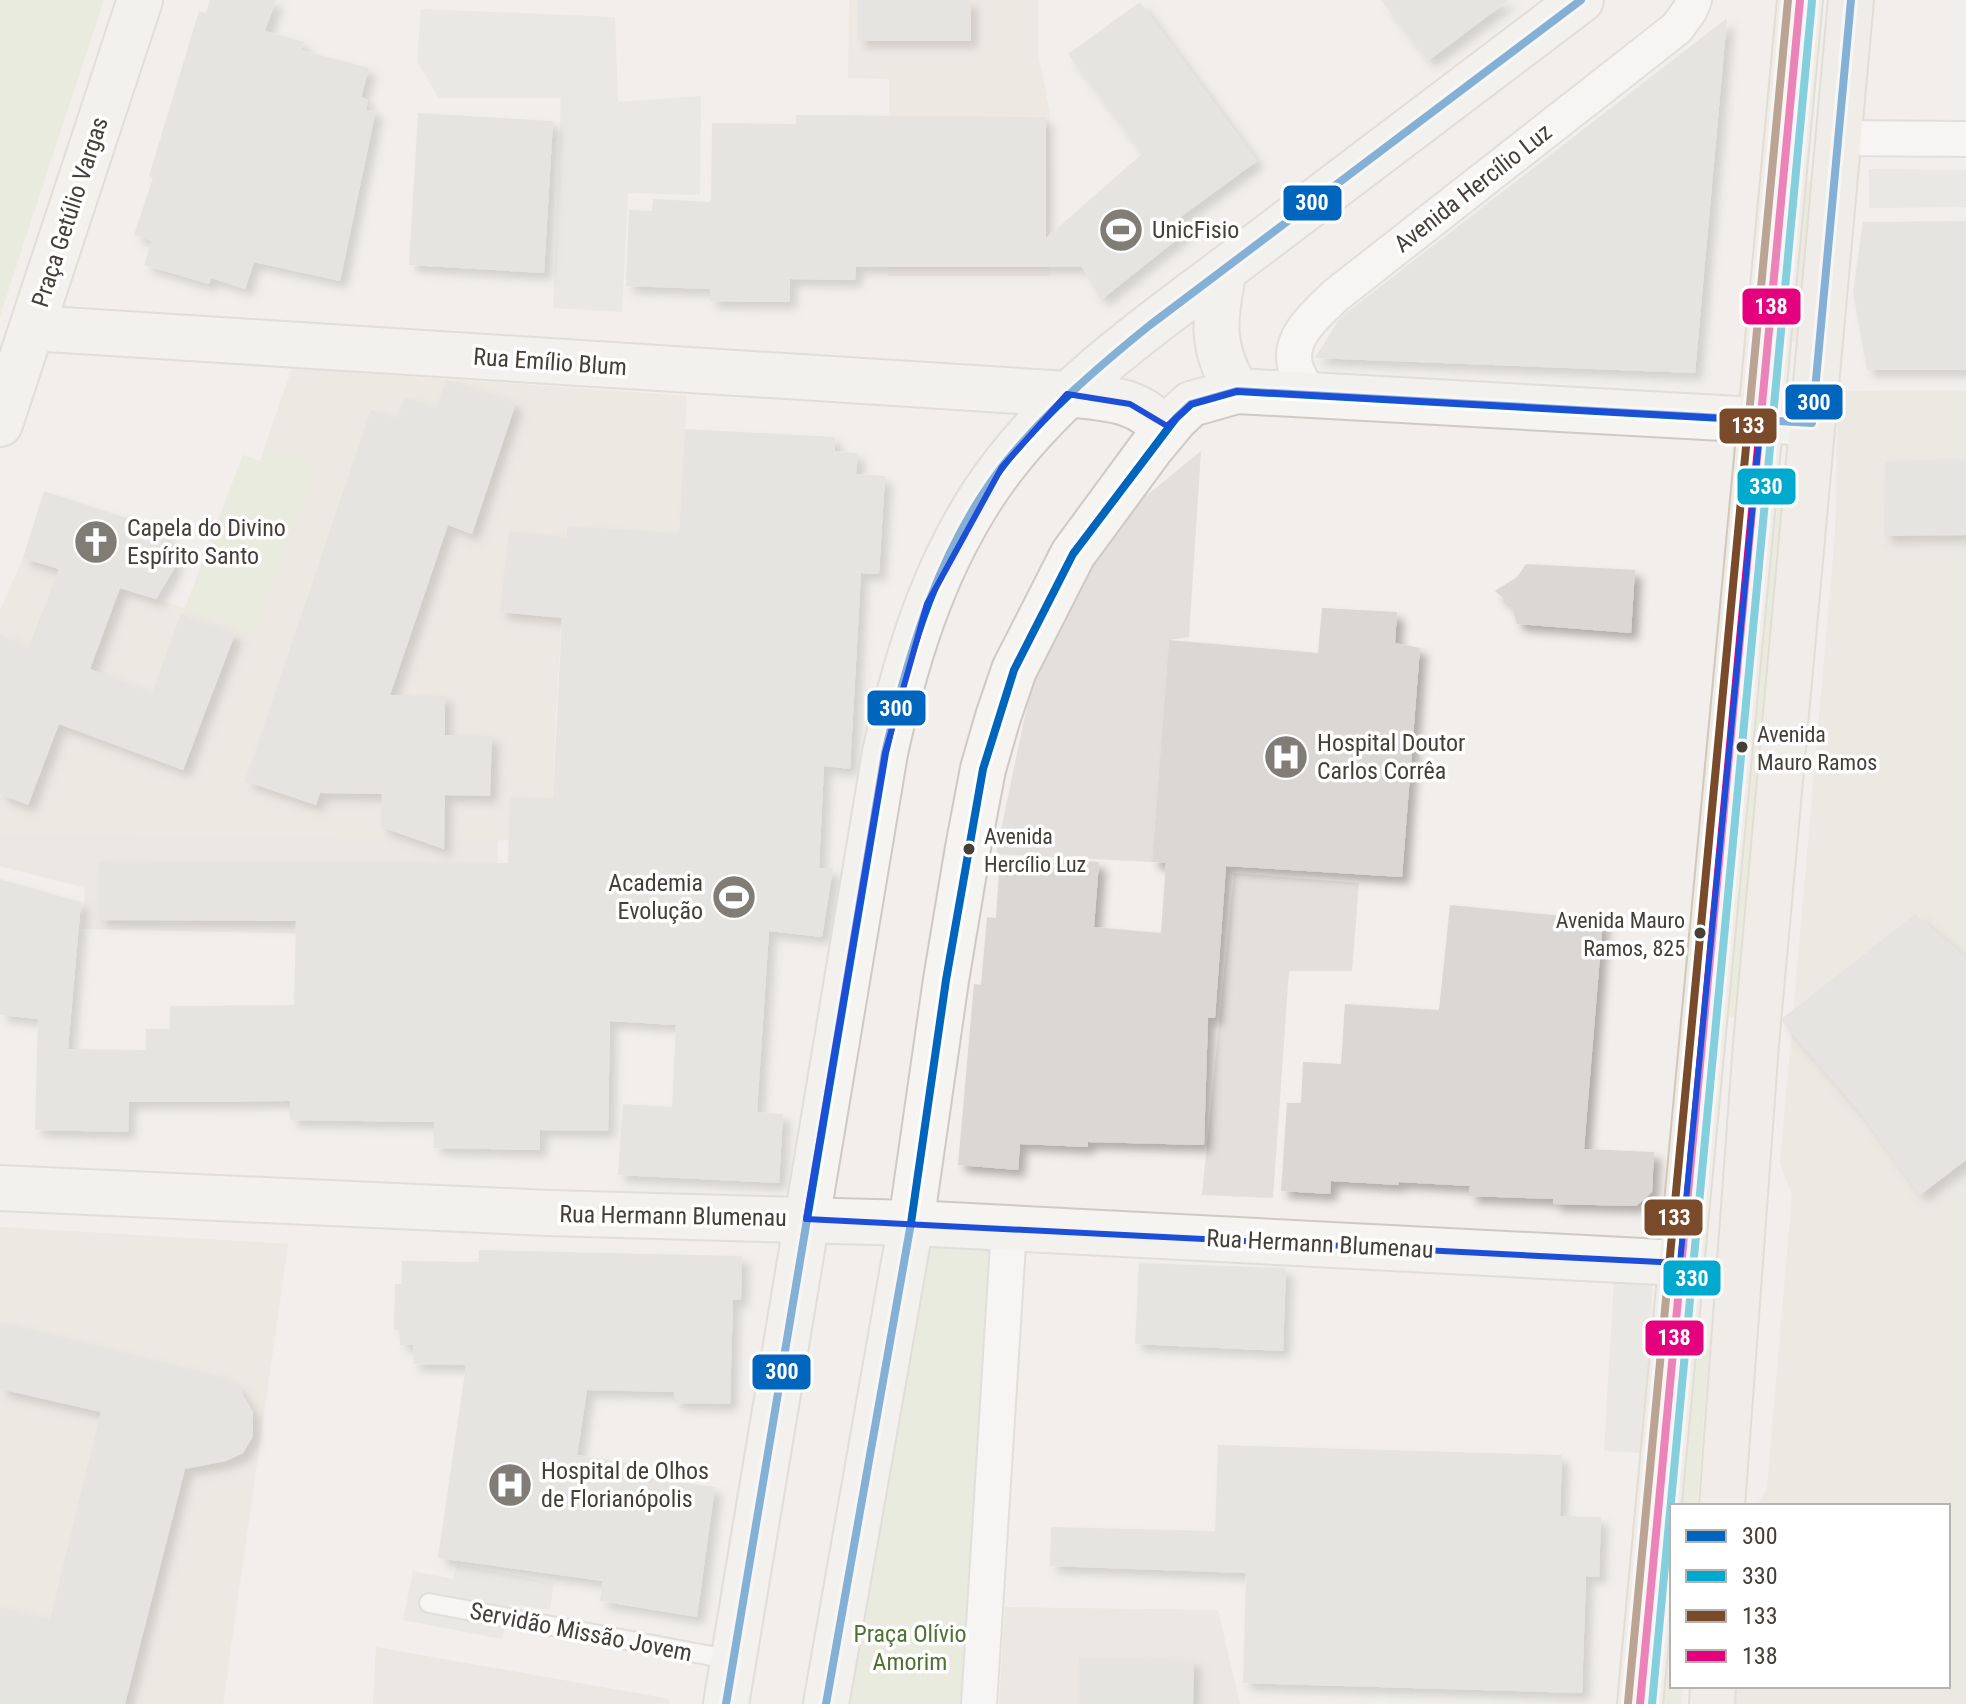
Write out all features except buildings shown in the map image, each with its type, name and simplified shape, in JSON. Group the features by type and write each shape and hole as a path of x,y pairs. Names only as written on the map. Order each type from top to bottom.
{"main road":[{"name":"Praça Getúlio Vargas","path":"0,424 140,0"},
{"path":"726,1704 885,753 905,671 927,604 973,512 1002,467 1067,394 1138,333 1581,0"},
{"path":"1640,1704 1800,0"},
{"path":"1722,1504 1739,1265 1851,0"},
{"path":"1224,270 1215,313 1215,335 1223,369 1237,391"},
{"name":"Rua Emílio Blum","path":"32,328 1067,394 1118,399 1156,419 1163,431"},
{"path":"826,1704 911,1223 946,980 983,769 1014,670 1073,554 1163,431 1191,404 1237,391 1812,423"},
{"name":"Rua Hermann Blumenau","path":"0,1188 549,1213 911,1223 1680,1263"},
{"path":"1680,1263 1739,1265"}],"street":[{"name":"Avenida Hercílio Luz","path":"1309,395 1295,365 1295,355 1302,330 1336,295 1677,28 1694,0"},
{"path":"1838,138 1966,139"},
{"path":"979,1704 1009,1228"}],"lane":[{"name":"Servidão Missão Jovem","path":"429,1603 734,1660"}],"highlighted area":[{"path":"1237,391 1761,420 1680,1263 806,1219 885,753 927,604 1002,467 1067,394 1130,404 1167,426 1191,404"}],"shaded area":[{"path":"849,0 1038,0 1038,52 1050,113 1049,276 888,276 889,79 848,78"},
{"path":"421,9 615,17 618,102 701,96 700,195 628,193 622,312 553,308 561,98 439,98 417,62"},
{"path":"1869,169 1966,170 1966,207 1869,208"},
{"path":"292,368 687,396 679,533 567,527 551,841 0,835 0,610 23,558 185,608 243,455 260,461"},
{"path":"1966,390 1966,1704 1733,1704 1734,1688 1950,1688 1950,1504 1758,1504 1767,1488 1792,1195 1780,1163 1835,534 1838,391"},
{"path":"1201,451 1189,637 1169,640 1152,862 996,854 1034,672 1090,562 1140,501"},
{"path":"0,835 498,839 495,938 82,929 85,888 0,866"},
{"path":"1234,873 1359,883 1352,971 1289,971 1273,1198 1202,1195"},
{"path":"0,1227 288,1244 223,1704 0,1704"},
{"path":"1614,1279 1653,1282 1643,1453 1604,1451"},
{"path":"457,1564 554,1583 550,1610 510,1604 502,1639 403,1620 413,1571 453,1579"},
{"path":"1005,1607 1218,1610 1240,1704 999,1704"},
{"path":"376,1647 670,1699 669,1704 373,1704"}],"green space":[{"path":"0,0 104,0 0,316"},
{"path":"1805,181 1817,182 1803,342 1792,341"},
{"path":"266,446 317,465 253,634 185,608 243,455 260,462"},
{"path":"1768,491 1789,493 1741,1018 1721,1015"},
{"name":"Praça Olívio Amorim","path":"917,1243 995,1246 962,1704 844,1704"},
{"path":"1690,1347 1709,1349 1697,1504 1677,1504"},
{"path":"1670,1596 1670,1688 1683,1688 1681,1704 1661,1704"}],"transit line":[{"name":"300","path":"726,1704 885,753 929,601 962,529 982,495 1021,444 1111,357 1581,0"},
{"name":"133","path":"1628,1703 1788,0"},
{"name":"138","path":"1640,1704 1800,0"},
{"name":"300","path":"826,1704 911,1223 946,980 983,769 1014,670 1073,554 1176,418 1191,404 1237,391 1812,423 1851,0"},
{"name":"330","path":"1671,1504 1812,1"},
{"name":"330","path":"1652,1704 1670,1512"}],"place":[{"name":"UnicFisio","path":"1121,230"},
{"name":"Capela do Divino Espírito Santo","path":"96,542"},
{"name":"Avenida Mauro Ramos","path":"1742,747"},
{"name":"Hospital Doutor Carlos Corrêa","path":"1286,757"},
{"name":"Avenida Hercílio Luz","path":"969,849"},
{"name":"Academia Evolução","path":"734,897"},
{"name":"Avenida Mauro Ramos, 825","path":"1700,933"},
{"name":"Hospital de Olhos de Florianópolis","path":"510,1485"}]}
